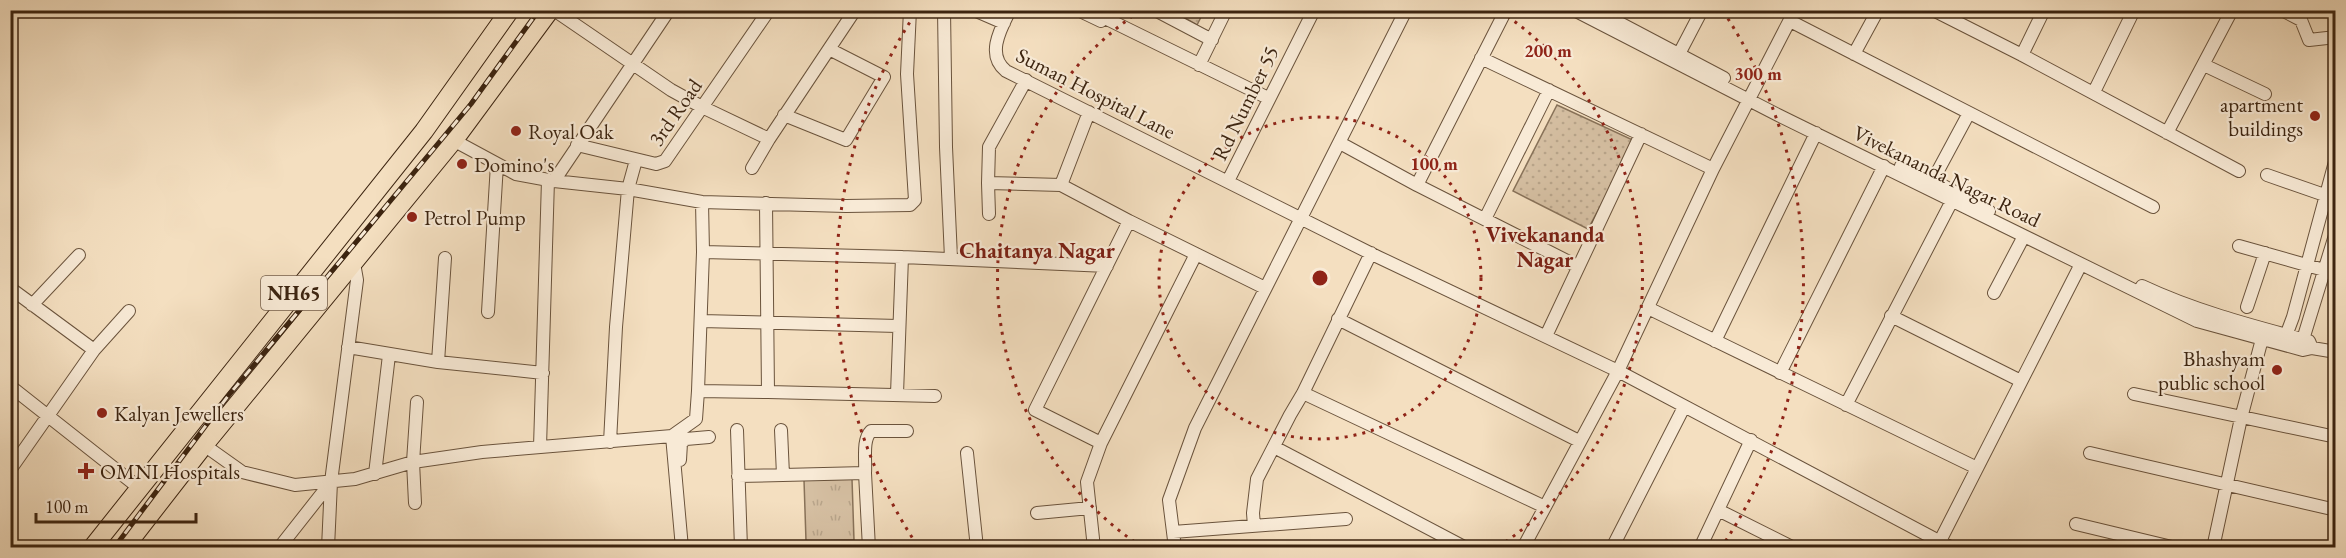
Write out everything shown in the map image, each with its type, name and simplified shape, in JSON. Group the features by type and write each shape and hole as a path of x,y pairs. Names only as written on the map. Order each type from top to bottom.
{"highway":[{"name":"NH65","path":"92,548 138,487 424,131 510,10"},
{"name":"NH65","path":"124,548 204,445 455,138 552,10"},
{"path":"435,115 455,138"}],"street":[{"path":"552,10 671,90 769,139"},
{"path":"540,447 551,180 669,10"},
{"name":"3rd Road","path":"577,145 656,164 665,161 769,10"},
{"path":"752,168 784,115 855,10"},
{"path":"455,138 516,174 628,189 702,202 846,206 914,203 907,67 910,10"},
{"path":"944,10 946,147 951,258"},
{"path":"974,10 1004,23"},
{"name":"Suman Hospital Lane","path":"1010,10 994,54 998,65 1006,71 1371,254 1618,371 1952,548"},
{"path":"1078,10 1101,21 1105,14 1199,65 1268,98"},
{"path":"1155,10 1212,40"},
{"path":"1199,65 1226,10"},
{"name":"Rd Number 55","path":"1228,182 1314,10"},
{"path":"1417,185 1506,10"},
{"name":"Vivekananda Nagar Road","path":"1574,10 1750,97 1933,180 1955,196 2024,236 2197,321 2262,339 2285,339"},
{"name":"Vivekananda Nagar Road","path":"1595,10 1679,54 1816,133 1884,166 1955,196 2170,299 2245,323 2285,339 2336,352"},
{"path":"1679,54 1702,10"},
{"path":"1854,54 1878,10"},
{"path":"1933,10 1960,16 2022,55 2239,171"},
{"path":"2022,55 2044,10"},
{"path":"2094,92 2134,10"},
{"path":"2167,133 2232,10"},
{"path":"2282,10 2301,20 2309,40 2336,37"},
{"path":"1175,548 1169,500 1191,438 1227,359 1340,144 1404,11"},
{"path":"1523,548 1618,371 1713,169 1793,16 1854,54 2153,207"},
{"path":"784,115 846,140 884,77 829,49"},
{"path":"1481,58 1713,169"},
{"path":"2204,65 2265,94"},
{"path":"989,214 989,147 1026,80"},
{"path":"1485,219 1550,90"},
{"path":"1061,185 1089,112"},
{"path":"1933,180 1969,113"},
{"path":"1715,341 1816,133"},
{"path":"1546,336 1641,134"},
{"path":"1340,144 1577,266"},
{"path":"2285,339 2306,265 2330,197 2336,158"},
{"path":"610,442 616,327 628,189 636,160"},
{"path":"488,312 497,164"},
{"path":"1780,373 1884,166"},
{"path":"2267,176 2330,197"},
{"path":"988,183 1061,185 1265,288"},
{"path":"1846,405 1955,196"},
{"path":"204,445 242,472 295,485 331,482 375,474 413,462 482,452 672,436 696,419 703,252 702,202"},
{"path":"766,203 768,392"},
{"path":"1101,443 1035,410 1129,221"},
{"path":"2305,345 2336,232"},
{"path":"1994,294 2024,236"},
{"path":"2239,246 2324,270"},
{"path":"703,252 902,256 1107,266"},
{"path":"2247,307 2265,253"},
{"path":"1094,548 1087,482 1101,443 1196,254"},
{"path":"1254,526 1253,513 1257,479 1303,393 1371,254"},
{"path":"32,305 79,255"},
{"path":"897,394 902,256"},
{"path":"438,362 445,258"},
{"path":"328,548 331,482 357,280 354,263"},
{"path":"1940,541 2081,264"},
{"path":"10,288 94,350"},
{"path":"1648,308 1977,468"},
{"path":"10,470 94,350 129,311"},
{"path":"1892,316 2021,381"},
{"path":"1338,319 1579,441"},
{"path":"701,321 898,326"},
{"path":"2213,548 2241,418 2262,339"},
{"path":"348,347 438,362 543,373"},
{"path":"375,474 389,355"},
{"path":"10,386 138,487"},
{"path":"698,392 936,396"},
{"path":"1303,393 1545,507"},
{"path":"2134,394 2336,437"},
{"path":"415,503 413,462 417,402"},
{"path":"1612,548 1684,407"},
{"path":"736,430 741,548"},
{"path":"781,430 783,475"},
{"path":"869,548 866,473 868,433 907,431"},
{"path":"672,436 684,548"},
{"path":"684,548 679,448 686,439 709,436"},
{"path":"1700,548 1751,440"},
{"path":"1274,447 1466,548"},
{"path":"967,453 977,548"},
{"path":"2090,453 2336,510"},
{"path":"738,476 866,473"},
{"path":"279,548 331,482"},
{"path":"1037,513 1090,508"},
{"path":"1718,510 1794,548"},
{"path":"1173,532 1346,519"},
{"path":"2076,524 2175,548"}],"green space":[{"path":"1173,11 1204,11 1197,25"},
{"path":"1557,105 1635,141 1588,229 1513,191"},
{"path":"852,479 854,540 806,541 804,480"}],"railway":[{"path":"114,548 228,396 471,104 539,10"}],"place":[{"name":"apartment buildings","path":"2315,116"},
{"name":"Royal Oak","path":"516,131"},
{"name":"Domino's","path":"462,164"},
{"name":"Petrol Pump","path":"412,217"},
{"name":"Bhashyam public school","path":"2277,370"},
{"name":"Kalyan Jewellers","path":"102,413"},
{"name":"OMNI Hospitals","path":"86,471"}],"district":[{"name":"Vivekananda Nagar","path":"1545,246"},
{"name":"Chaitanya Nagar","path":"1037,250"}]}
